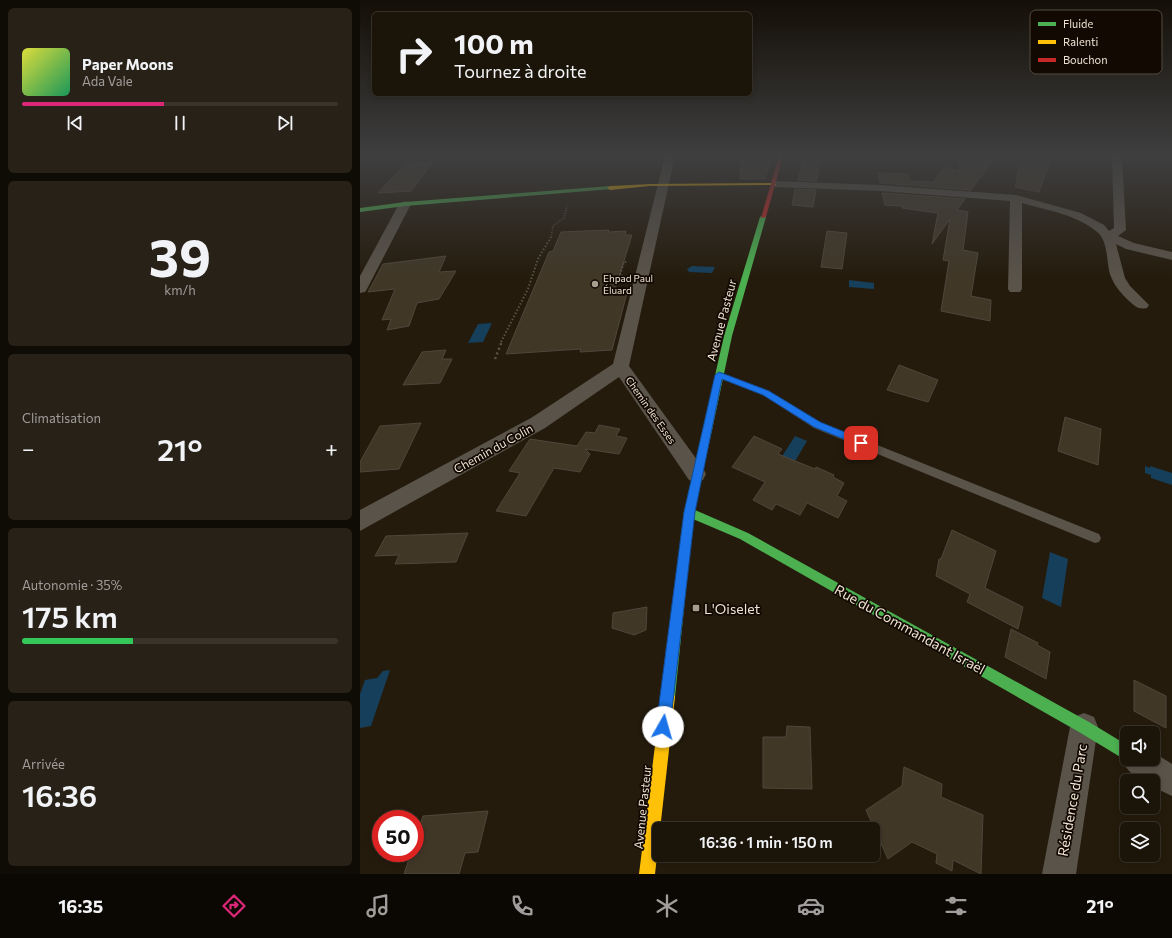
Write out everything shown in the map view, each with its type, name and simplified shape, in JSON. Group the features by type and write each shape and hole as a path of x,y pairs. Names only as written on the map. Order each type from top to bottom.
{"street":[{"path":"360,210 405,204 498,197"},
{"name":"Chemin des Esses","path":"661,197 621,367 696,474"},
{"name":"Avenue Pasteur","path":"647,874 689,512 696,474 728,336 770,197"},
{"path":"1000,197 1016,198 1077,215 1100,228 1108,236 1130,246 1172,256"},
{"path":"1108,236 1120,230 1119,197"},
{"path":"1015,289 1016,198"},
{"path":"360,288 405,204"},
{"path":"1108,236 1118,278 1125,289 1142,305"},
{"name":"Chemin du Colin","path":"360,521 538,424 621,367"},
{"name":"Rue du Commandant Israël","path":"689,512 744,536 1084,727 1120,750"},
{"name":"Résidence du Parc","path":"1059,874 1084,727"},
{"path":"1147,766 1172,781"}],"lane":[{"path":"719,375 766,393 817,425 1095,538"}],"path":[{"path":"496,359 499,347 528,289 538,259 551,240 553,226 564,218 567,211 567,204"},
{"path":"630,262 624,262 620,275 642,279"}],"water":[{"path":"692,266 715,267 712,273 689,272 687,269"},
{"path":"849,280 874,283 874,289 849,287"},
{"path":"492,323 483,342 468,343 478,324"},
{"path":"795,436 807,441 794,463 781,458"},
{"path":"1145,466 1150,468 1150,466 1172,473 1172,485 1151,478 1151,475 1145,473"},
{"path":"1050,552 1068,559 1061,607 1042,598"},
{"path":"390,670 371,726 360,728 360,694 365,680 377,678 383,671"}],"building":[{"path":"794,197 815,197 813,207 792,205"},
{"path":"883,197 934,197 965,199 957,210 968,212 963,250 978,253 971,296 991,300 990,321 941,311 949,261 943,260 950,219 932,244 938,213 902,208 902,206 885,205"},
{"name":"Ehpad Paul Éluard","path":"609,230 608,232 626,231 625,235 632,235 614,293 627,293 612,350 580,352 581,349 506,354 549,252 553,251 561,232"},
{"path":"827,231 847,233 842,269 821,267"},
{"path":"446,256 439,272 456,271 439,299 417,303 409,326 387,330 391,319 382,320 395,289 368,292 383,264"},
{"path":"446,350 442,359 452,359 440,383 403,385 422,352"},
{"path":"899,365 938,380 928,402 887,390"},
{"path":"1065,417 1101,429 1098,465 1058,451"},
{"path":"421,423 399,469 360,472 360,462 380,426"},
{"path":"599,425 620,429 616,436 627,438 619,454 585,449 590,454 580,472 554,468 526,516 496,511 520,473 509,471 530,439 577,446 586,432 595,433"},
{"path":"754,436 782,449 778,454 815,469 816,467 834,475 833,477 844,483 837,496 847,501 838,518 807,503 800,515 776,504 772,510 753,500 765,482 732,467"},
{"path":"952,530 996,551 985,588 1023,607 1018,629 967,602 970,594 936,576 939,559 941,559"},
{"path":"468,533 456,562 395,564 399,555 375,556 386,536"},
{"path":"647,607 646,630 634,635 612,628 613,613"},
{"path":"1011,629 1038,643 1037,645 1050,652 1046,679 1005,657"},
{"path":"1134,680 1166,696 1166,728 1134,711"},
{"path":"787,726 810,727 812,789 763,788 763,737 786,737"},
{"path":"904,767 942,784 941,797 983,815 981,874 953,860 952,871 936,863 937,854 912,842 888,859 880,841 880,822 871,822 866,810 902,786"},
{"path":"488,811 478,852 465,853 459,874 404,874 408,862 424,862 424,816"}],"traffic: fast":[{"path":"360,210 405,204 497,197"},
{"path":"668,697 689,512 728,336 763,217"},
{"path":"689,512 744,536 1084,727 1120,749"}],"traffic: slow":[{"path":"647,874 668,697"}],"traffic: jam":[{"path":"763,217 769,197"}],"place":[{"name":"Ehpad Paul Éluard","path":"595,284"},
{"name":"L'Oiselet","path":"696,608"}],"route":[{"path":"663,727 689,512 696,474 719,375 766,393 817,425 861,443"}]}
